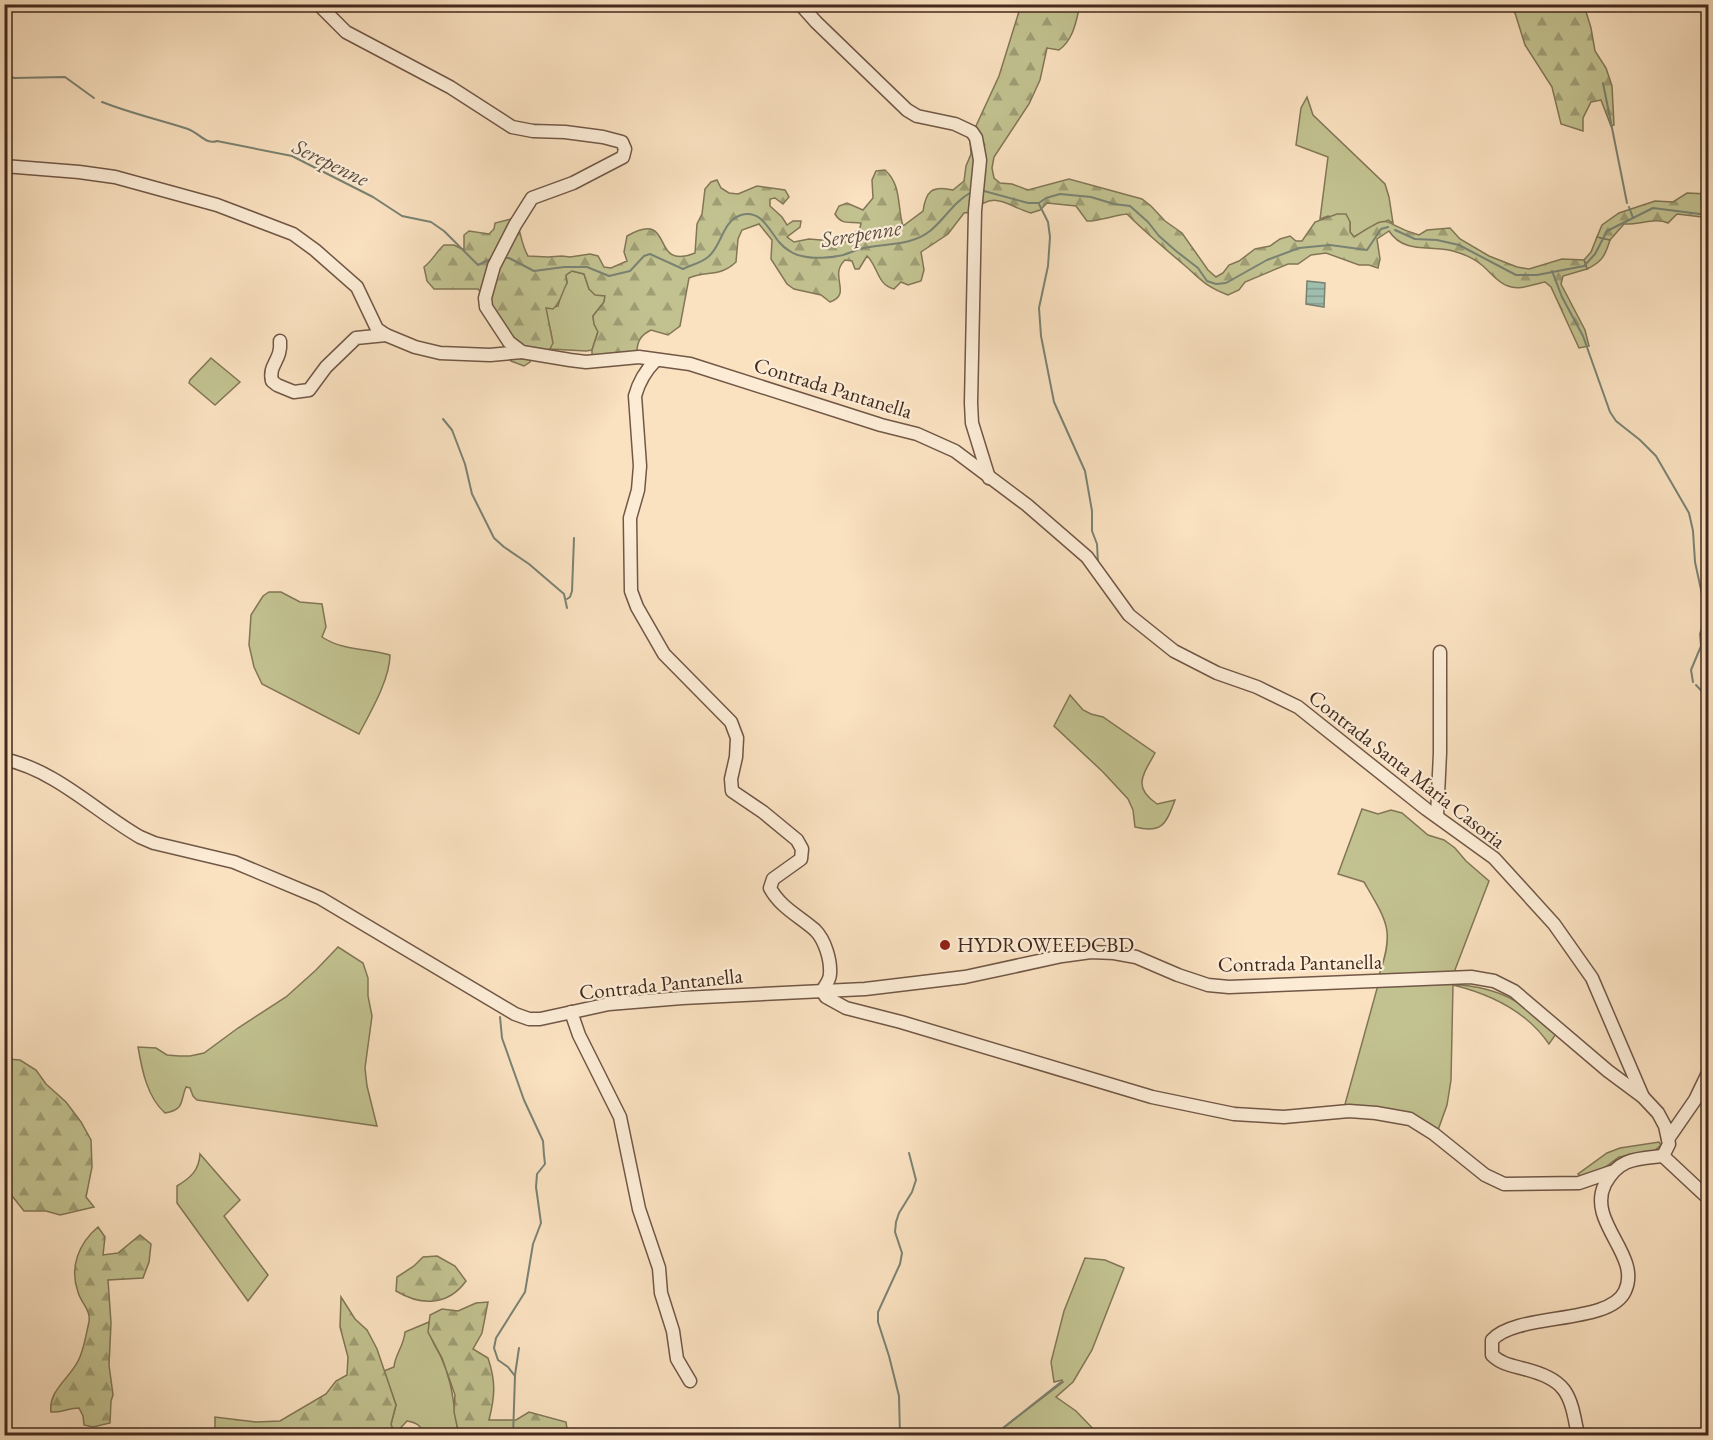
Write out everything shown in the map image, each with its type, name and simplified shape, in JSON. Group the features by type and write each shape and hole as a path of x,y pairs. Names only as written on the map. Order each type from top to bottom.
{"street":[{"path":"318,4 346,32 450,87 512,127 603,137 622,142 625,149 623,157 598,171 532,198 494,266 487,287 486,307 509,342 522,352"},
{"path":"801,4 816,22 907,110 917,116 955,124 972,132 976,138 980,160 975,211 971,404 972,423 989,478"},
{"path":"4,166 115,177 217,205 293,234 357,287 378,329 386,335"},
{"path":"280,341 281,353 272,368 272,381 294,392 303,392 313,386 326,367 356,338 386,335"},
{"name":"Contrada Pantanella","path":"386,335 415,347 440,353 490,355 522,352 541,357 586,362 639,357 690,364 881,425 917,434 955,451 989,478"},
{"path":"656,360 645,372 635,396 640,466 638,490 630,518 632,591 637,607 664,654 731,722 737,738 731,779 732,790 797,840 802,849 801,859 773,879 770,888 778,901 817,932 824,945 829,960 830,976 822,991 826,997 846,1008 901,1022 1152,1097 1234,1114 1284,1117 1349,1112 1376,1113 1410,1119 1434,1134 1485,1175 1504,1184 1580,1183 1611,1172 1624,1162 1663,1156 1708,1198"},
{"name":"Contrada Santa Maria Casoria","path":"989,478 1027,505 1087,557 1129,615 1173,651 1217,673 1257,687 1298,707 1494,858 1554,924 1592,978 1643,1097"},
{"path":"1437,816 1440,753 1440,652"},
{"name":"Contrada Pantanella","path":"4,759 61,783 140,837 154,843 234,862 320,898 515,1014 529,1018 540,1019 620,1003 865,989 965,977 1091,952 1136,957 1208,985 1229,987 1471,977 1494,981 1514,991 1608,1071 1643,1097 1658,1113 1668,1139"},
{"path":"571,1012 579,1035 620,1117 639,1209 659,1268 661,1293 673,1331 677,1359 690,1381"},
{"path":"1663,1156 1667,1149 1668,1139 1680,1125 1708,1073"},
{"path":"1578,1436 1569,1395 1562,1387 1553,1379 1538,1372 1498,1362 1492,1355 1492,1340 1498,1333 1512,1328 1607,1306 1619,1300 1626,1290 1628,1278 1626,1264 1600,1204 1602,1191 1611,1172"}],"green space":[{"path":"1021,5 1080,5 1074,29 1068,41 1059,50 1047,48 1040,80 1029,104 994,157 992,168 994,178 1000,183 1012,184 1028,190 1069,179 1142,199 1165,221 1182,233 1208,270 1216,277 1223,273 1229,265 1239,261 1255,249 1270,246 1290,236 1296,241 1302,241 1315,222 1337,214 1346,214 1350,222 1350,232 1354,237 1382,222 1419,235 1427,230 1450,228 1460,239 1489,256 1517,267 1529,269 1562,259 1584,260 1587,269 1563,276 1561,284 1585,330 1589,346 1579,348 1551,287 1545,282 1522,287 1508,286 1469,257 1444,249 1410,246 1395,238 1389,231 1377,239 1380,259 1378,268 1359,265 1326,253 1311,255 1298,264 1288,264 1245,282 1239,290 1228,295 1203,282 1127,214 1087,221 1076,206 1047,203 1040,210 1031,213 994,200 981,205 973,212 964,213 948,234 921,252 924,270 921,281 908,285 901,282 894,289 884,284 867,256 859,269 855,269 852,261 845,260 839,272 840,294 837,299 830,302 821,295 794,289 787,284 771,259 772,240 759,224 742,230 738,239 736,262 724,270 689,278 680,326 668,335 651,330 642,336 637,352 592,360 592,350 598,332 593,316 604,302 605,296 595,295 589,289 584,274 572,271 566,275 567,283 558,304 553,309 546,308 553,343 550,349 535,351 530,362 524,366 511,361 506,356 513,349 488,321 486,299 478,289 434,289 427,281 424,267 444,245 454,245 464,250 464,235 469,231 489,234 494,229 495,223 515,218 528,256 570,257 590,254 598,256 604,267 611,268 627,261 624,252 627,236 642,229 652,230 658,234 666,249 672,254 681,257 695,253 697,224 702,214 705,189 711,182 717,180 721,188 729,193 738,194 757,186 785,190 789,197 783,204 775,198 770,199 770,206 787,225 793,221 801,221 800,227 787,237 794,242 809,239 845,242 860,228 861,223 840,220 835,214 839,206 847,203 863,210 873,198 872,180 876,171 885,170 897,189 903,226 923,211 931,191 940,188 953,190 964,181 966,166 971,154 970,139 999,76"},
{"path":"1506,5 1584,5 1595,51 1606,68 1612,86 1614,125 1611,126 1601,100 1591,102 1583,118 1583,131 1561,124 1552,87 1525,45 1515,13"},
{"path":"1307,97 1313,115 1385,184 1393,223 1388,220 1354,237 1350,232 1350,222 1328,216 1320,219 1328,157 1296,145 1301,108"},
{"path":"1687,193 1708,194 1708,221 1702,217 1677,214 1668,223 1658,221 1624,224 1610,240 1597,237 1602,225 1619,213 1655,201 1673,202"},
{"path":"1597,237 1610,240 1602,258 1587,269 1584,260 1591,252"},
{"path":"572,271 584,274 589,289 605,295 604,302 593,316 598,331 592,350 550,349 552,339 546,308 558,306 567,283 566,275"},
{"path":"211,358 240,382 215,405 189,383"},
{"path":"269,592 281,592 300,602 322,604 326,627 322,637 330,642 390,655 387,675 359,734 262,684 254,667 249,645 251,615 263,596"},
{"path":"1070,695 1083,710 1103,717 1155,753 1144,774 1142,786 1149,798 1157,804 1175,800 1162,825 1151,829 1135,827 1133,810 1128,799 1054,726"},
{"path":"1362,809 1378,814 1391,810 1402,813 1428,835 1444,840 1455,848 1489,881 1453,975 1378,978 1387,938 1383,918 1364,882 1338,874"},
{"path":"338,947 363,963 368,978 368,996 372,1016 365,1068 377,1126 197,1100 190,1088 186,1087 181,1104 176,1110 165,1113 159,1107 146,1083 138,1047 156,1048 167,1055 190,1056 204,1053 286,997"},
{"path":"1449,984 1485,989 1517,1002 1556,1034 1549,1044 1530,1023 1507,1006 1494,999 1453,985 1451,1080 1447,1105 1438,1130 1344,1108 1378,985"},
{"path":"5,1050 8,1059 20,1060 36,1070 81,1122 91,1140 92,1167 86,1197 94,1207 60,1215 46,1211 24,1211 5,1187"},
{"path":"1659,1142 1661,1145 1653,1152 1619,1157 1600,1171 1580,1177 1578,1174 1607,1153 1620,1148"},
{"path":"200,1154 240,1200 224,1216 268,1275 248,1301 177,1203 177,1186 193,1173 198,1165"},
{"path":"98,1227 105,1237 103,1255 118,1253 140,1235 151,1244 149,1262 143,1278 108,1280 111,1323 109,1365 113,1395 110,1423 93,1427 84,1425 79,1408 51,1412 51,1405 56,1391 78,1361 83,1347 89,1318 75,1283 75,1265 81,1248"},
{"path":"437,1256 455,1266 466,1281 459,1289 443,1299 434,1301 415,1299 396,1291 397,1277 423,1257"},
{"path":"1085,1258 1105,1260 1124,1268 1092,1350 1073,1382 1056,1397 1076,1411 1099,1435 994,1435 1063,1382 1062,1380 1054,1382 1051,1362 1064,1311"},
{"path":"341,1297 355,1319 367,1330 377,1349 396,1405 391,1424 394,1435 215,1435 215,1417 256,1422 280,1421 326,1394 336,1381 347,1375 348,1357 340,1327"},
{"path":"488,1302 482,1333 473,1349 488,1358 492,1374 493,1396 489,1420 516,1420 529,1412 566,1422 568,1435 459,1435 454,1412 455,1395 442,1358 428,1332 430,1315 442,1309 458,1311 476,1303"},
{"path":"429,1322 431,1337 448,1377 459,1435 424,1435 418,1425 407,1421 394,1435 391,1424 396,1405 384,1371 394,1367 405,1332"}],"shaded area":[{"path":"1307,281 1325,283 1324,307 1306,304"}],"waterway":[{"name":"Serepenne","path":"4,74 14,78 65,77 94,98"},
{"path":"1603,83 1627,203"},
{"name":"Serepenne","path":"102,102 188,129 209,141 292,156 373,197 402,216 431,222 444,231 478,265 493,258"},
{"path":"1701,199 1708,117"},
{"name":"Serepenne","path":"503,258 509,258 534,271 587,267 609,276 630,271 644,256 650,254 683,269 708,257 730,223 735,218 748,214 764,222 781,244 793,253 811,258 833,257 861,249 907,242 923,236 936,226 960,200 973,191"},
{"name":"Serepenne","path":"984,191 1028,203 1039,203 1046,198 1060,194 1091,197 1130,206 1148,222 1159,236 1198,268 1207,281 1216,284 1226,283 1267,260 1299,248 1330,245 1367,250 1381,229 1388,227"},
{"path":"1039,204 1048,222 1050,237 1048,266 1039,308 1041,336 1054,402 1085,471 1098,563"},
{"path":"1629,207 1633,218"},
{"name":"Serepenne","path":"1395,230 1415,239 1437,240 1459,245 1516,275 1537,275 1584,266 1595,254 1607,231 1653,208 1708,215"},
{"path":"1552,271 1562,297 1583,336 1610,412 1616,421 1656,456 1689,513 1695,562 1707,610 1700,634 1701,646 1691,670 1693,682"},
{"path":"443,419 452,430 465,464 472,494 494,538 564,594 567,608"},
{"path":"567,599 572,591 574,538"},
{"path":"1696,685 1708,698"},
{"path":"500,1017 502,1038 524,1100 543,1141 545,1164 537,1174 536,1187 541,1223 533,1244 525,1292 496,1338 494,1348 498,1360 515,1376 513,1436"},
{"path":"900,1436 899,1396 878,1322 878,1312 900,1264 902,1253 895,1232 896,1222 916,1180 909,1153"},
{"path":"515,1375 519,1348"},
{"path":"993,1436 1061,1382"}],"place":[{"name":"HYDROWEEDCBD","path":"945,945"}]}
